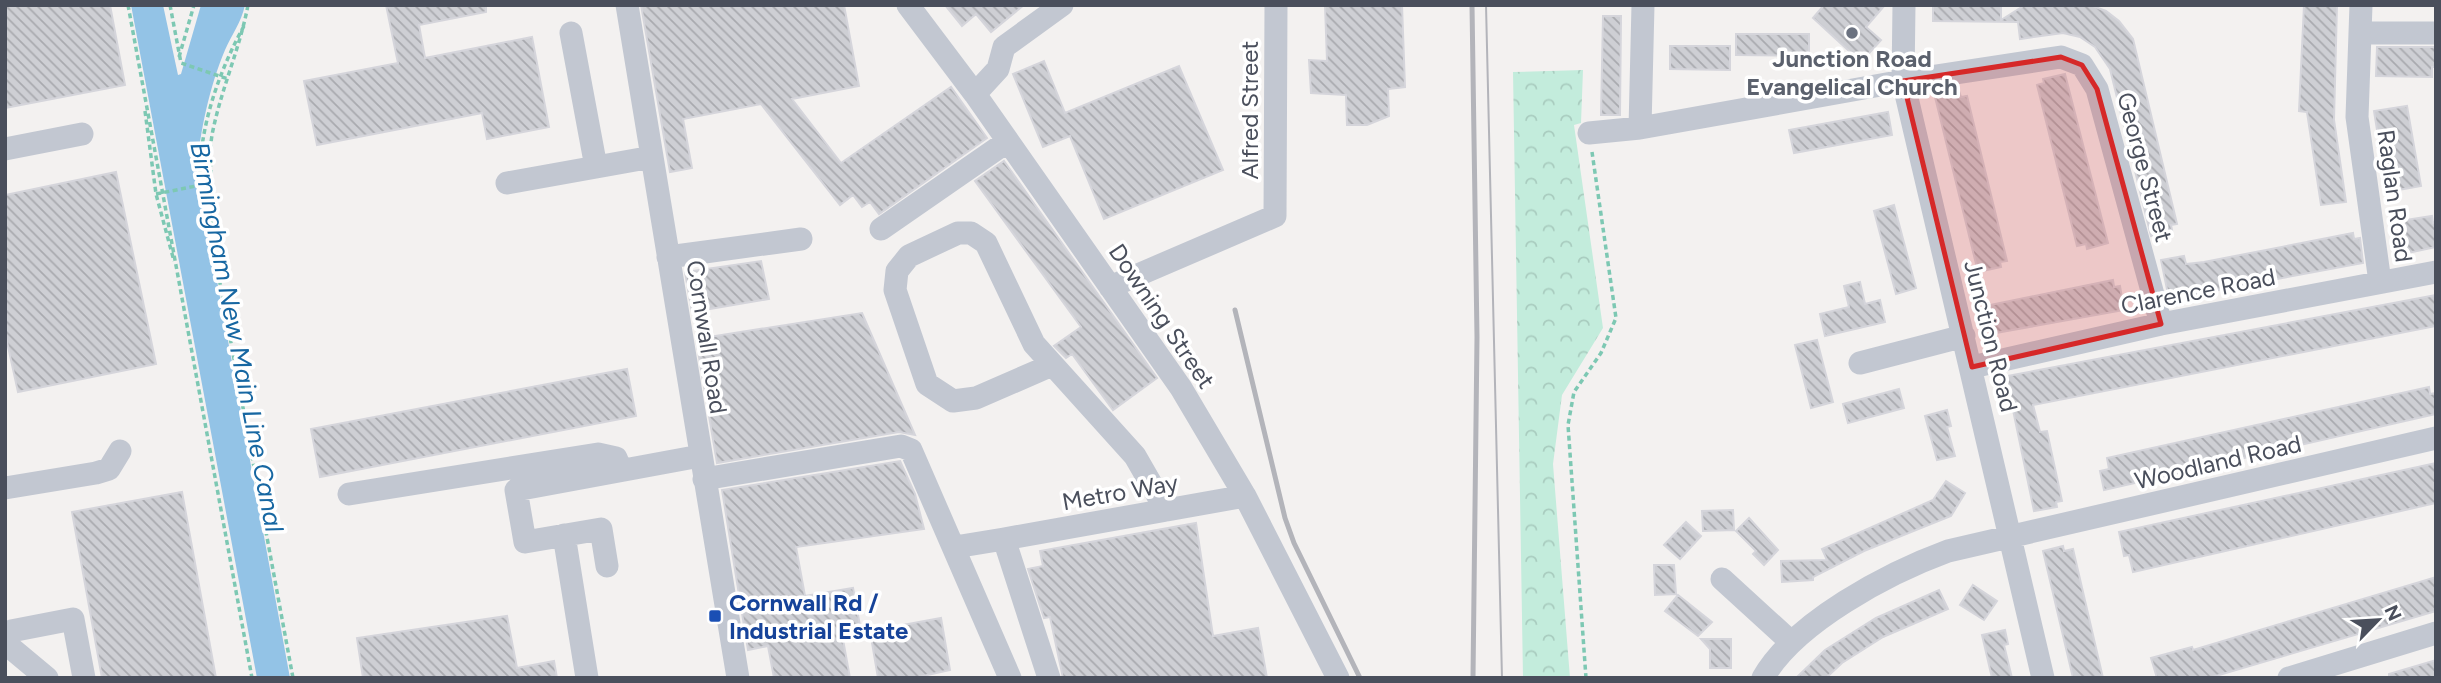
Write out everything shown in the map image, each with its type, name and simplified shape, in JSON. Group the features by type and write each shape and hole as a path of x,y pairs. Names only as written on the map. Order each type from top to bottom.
{"street":[{"name":"Cornwall Road","path":"627,5 738,678"},
{"name":"Downing Street","path":"908,5 975,94 1181,387 1245,496 1288,596 1338,678"},
{"path":"975,94 998,69 1004,47 1062,5"},
{"name":"Alfred Street","path":"1110,287 1275,216 1276,5"},
{"path":"1640,128 1643,5"},
{"name":"Junction Road","path":"1904,5 1903,81 2043,678"},
{"name":"Raglan Road","path":"2361,5 2357,117 2380,282"},
{"path":"571,33 597,167"},
{"path":"2360,33 2436,33"},
{"name":"George Street","path":"1589,133 1640,128 1903,81 2062,57 2082,65 2097,89 2161,324"},
{"path":"5,149 82,134"},
{"path":"881,229 1008,141"},
{"path":"507,183 652,157"},
{"path":"1052,365 976,398 953,401 928,384 895,290 897,271 909,256 958,233 971,233 986,243 1034,344 1135,456 1166,510"},
{"path":"668,257 801,239"},
{"name":"Clarence Road","path":"1972,367 2161,324 2436,272"},
{"path":"1860,363 1964,336"},
{"name":"Woodland Road","path":"1763,678 1791,642 1864,591 1912,565 1948,551 2436,438"},
{"path":"704,479 901,446 911,450 1010,678"},
{"path":"5,488 96,473 109,468 120,451"},
{"path":"349,494 598,454 616,458 621,470"},
{"path":"607,566 601,529 525,542 516,490 700,456"},
{"name":"Metro Way","path":"955,547 1245,496"},
{"path":"564,535 587,678"},
{"path":"1004,540 1049,678"},
{"path":"1723,579 1791,642"},
{"path":"47,678 6,643 11,631 73,619 83,678"},
{"path":"2290,678 2436,633"}],"path":[{"path":"128,5 251,678"},
{"path":"170,5 180,61"},
{"path":"180,61 194,5"},
{"path":"210,232 214,207 209,184 212,131 248,5"},
{"path":"244,26 228,54 202,137 200,175 293,678"},
{"path":"180,61 228,79"},
{"path":"141,79 156,194 181,287"},
{"path":"206,129 212,131"},
{"path":"1586,678 1568,425 1574,392 1601,353 1616,318 1589,133"},
{"path":"156,194 209,184"}],"highlighted area":[{"path":"2061,57 2082,65 2097,89 2161,324 1972,367 1903,81"}],"green space":[{"path":"1583,70 1581,123 1574,125 1603,328 1562,395 1553,464 1570,678 1523,678 1513,72"}],"water":[{"path":"131,5 163,5 178,75 181,74 201,5 245,5 225,50 210,94 197,172 290,678 257,678"}],"building":[{"path":"5,5 110,5 125,85 5,108"},
{"path":"386,5 486,5 486,12 419,25 425,58 532,37 549,127 487,139 482,113 317,145 304,81 398,63"},
{"path":"641,5 844,5 859,86 792,99 841,163 951,87 987,138 879,214 870,202 862,207 853,195 840,205 761,104 683,119 692,168 670,172"},
{"path":"945,5 1024,5 991,32 976,14 962,26"},
{"path":"1325,5 1402,5 1405,87 1388,89 1389,116 1367,125 1347,125 1346,95 1311,93 1309,60 1327,61"},
{"name":"Junction Road Evangelical Church","path":"1824,5 1885,5 1866,27 1881,40 1861,62 1813,18"},
{"path":"1933,5 2001,5 2001,20 2025,5 2090,5 2106,11 2119,21 2133,39 2177,224 2171,225 2172,230 2151,236 2110,69 2095,47 2080,37 2063,33 2020,39 2018,22 1933,21"},
{"path":"2304,5 2337,5 2334,120 2346,202 2321,205 2307,112 2299,111"},
{"path":"1603,16 1621,16 1620,115 1601,115"},
{"path":"1736,34 1809,34 1809,56 1736,55"},
{"path":"1670,46 1730,46 1730,70 1670,69"},
{"path":"2377,47 2436,47 2436,67 2432,67 2432,77 2376,76"},
{"path":"1044,61 1065,113 1179,66 1223,170 1104,219 1070,136 1043,147 1013,74"},
{"path":"2065,74 2108,243 2087,249 2086,244 2077,246 2037,85 2044,83 2043,79"},
{"path":"1959,91 1961,97 1967,96 2007,261 2000,262 2001,267 1978,272 1935,97"},
{"path":"2407,106 2421,186 2387,192 2374,111"},
{"path":"1888,112 1892,135 1794,153 1789,130"},
{"path":"1004,161 1157,378 1113,410 1072,354 1066,358 1054,346 1081,327 975,181"},
{"path":"116,172 156,364 18,392 5,333 5,195"},
{"path":"1894,205 1916,288 1896,294 1874,211"},
{"path":"2432,216 2433,223 2436,222 2436,247 2403,254 2399,221"},
{"path":"2353,233 2354,239 2360,238 2363,263 2169,299 2161,260 2184,256 2186,264 2204,262"},
{"path":"761,261 769,299 692,312 685,272"},
{"path":"2113,280 2114,287 2120,286 2124,310 1990,334 1986,311 1991,310 1990,305"},
{"path":"1860,282 1865,304 1880,300 1885,322 1825,336 1820,314 1849,307 1844,286"},
{"path":"2436,295 2436,326 2033,405 2040,432 2047,431 2062,501 2056,502 2057,507 2034,511 2013,410 2009,411 2002,377"},
{"path":"862,313 915,435 899,432 717,463 696,339"},
{"path":"1817,340 1833,402 1811,408 1795,345"},
{"path":"627,369 636,416 320,477 311,429"},
{"path":"2429,387 2430,394 2436,393 2436,414 2104,490 2100,471 2109,469 2107,458"},
{"path":"1899,389 1904,408 1848,423 1843,404"},
{"path":"1947,410 1951,426 1947,427 1955,456 1937,460 1925,416"},
{"path":"900,461 915,494 924,529 796,547 805,596 853,588 861,631 842,634 850,678 774,678 768,646 748,650 722,490"},
{"path":"2436,463 2436,503 2133,572 2129,555 2124,556 2119,532"},
{"path":"1946,481 1965,493 1951,516 1864,551 1813,577 1813,580 1782,582 1781,561 1827,560 1822,549 1933,500"},
{"path":"182,492 216,678 102,678 72,512"},
{"path":"1733,510 1734,530 1703,531 1702,511"},
{"path":"1749,518 1778,550 1764,565 1753,554 1756,551 1736,531"},
{"path":"1686,522 1701,536 1680,559 1664,545"},
{"path":"1196,523 1213,636 1258,628 1267,678 1063,678 1050,617 1044,618 1028,569 1043,566 1040,551"},
{"path":"2063,546 2064,551 2073,549 2103,678 2073,678 2043,551"},
{"path":"1654,565 1674,565 1676,594 1655,595"},
{"path":"2436,577 2436,611 2209,678 2157,678 2151,658 2192,647 2193,650"},
{"path":"1973,585 1997,601 1984,620 1960,605"},
{"path":"1939,590 1948,609 1883,637 1842,663 1826,678 1796,678 1825,650 1876,618"},
{"path":"1678,595 1712,622 1698,636 1665,611"},
{"path":"507,616 517,668 554,661 557,678 363,678 357,638"},
{"path":"941,618 950,670 914,678 878,678 870,631"},
{"path":"2005,630 2008,644 2004,645 2012,678 1992,678 1982,635"},
{"path":"1701,639 1731,639 1731,668 1710,668 1710,649"},
{"path":"2436,660 2436,678 2389,678 2389,674"}],"tram line":[{"path":"1486,5 1502,678"}],"railway":[{"path":"1472,5 1477,337 1473,678"},
{"path":"1235,310 1285,518 1294,543 1360,678"}],"place":[{"name":"Junction Road Evangelical Church","path":"1852,33"},
{"name":"Cornwall Rd / Industrial Estate","path":"715,616"}],"water label":[{"name":"Birmingham New Main Line Canal","path":"237,337"}]}
